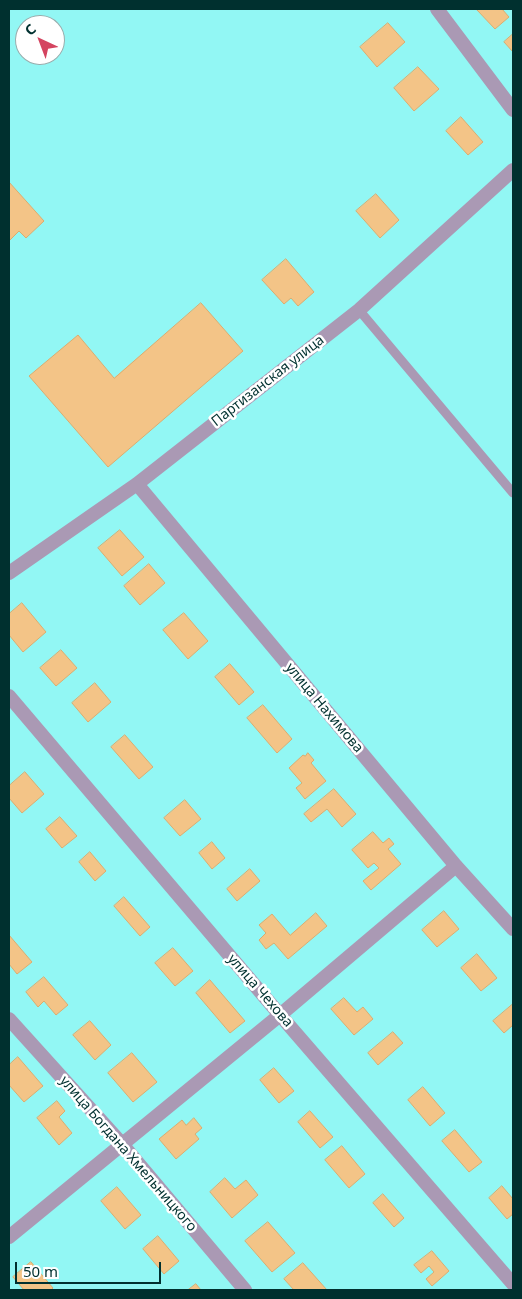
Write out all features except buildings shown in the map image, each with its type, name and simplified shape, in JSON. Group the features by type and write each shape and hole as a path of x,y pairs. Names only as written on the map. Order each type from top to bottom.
{"street":[{"path":"437,9 513,110"},
{"name":"Партизанская улица","path":"9,571 137,484 359,310 513,170"},
{"name":"улица Нахимова","path":"137,484 456,866 513,929"},
{"name":"улица Чехова","path":"9,696 280,1015 513,1284"},
{"path":"9,1237 280,1015 456,866"},
{"name":"улица Богдана Хмельницкого","path":"9,1018 122,1144 245,1290"}],"lane":[{"path":"359,310 513,493"}]}
